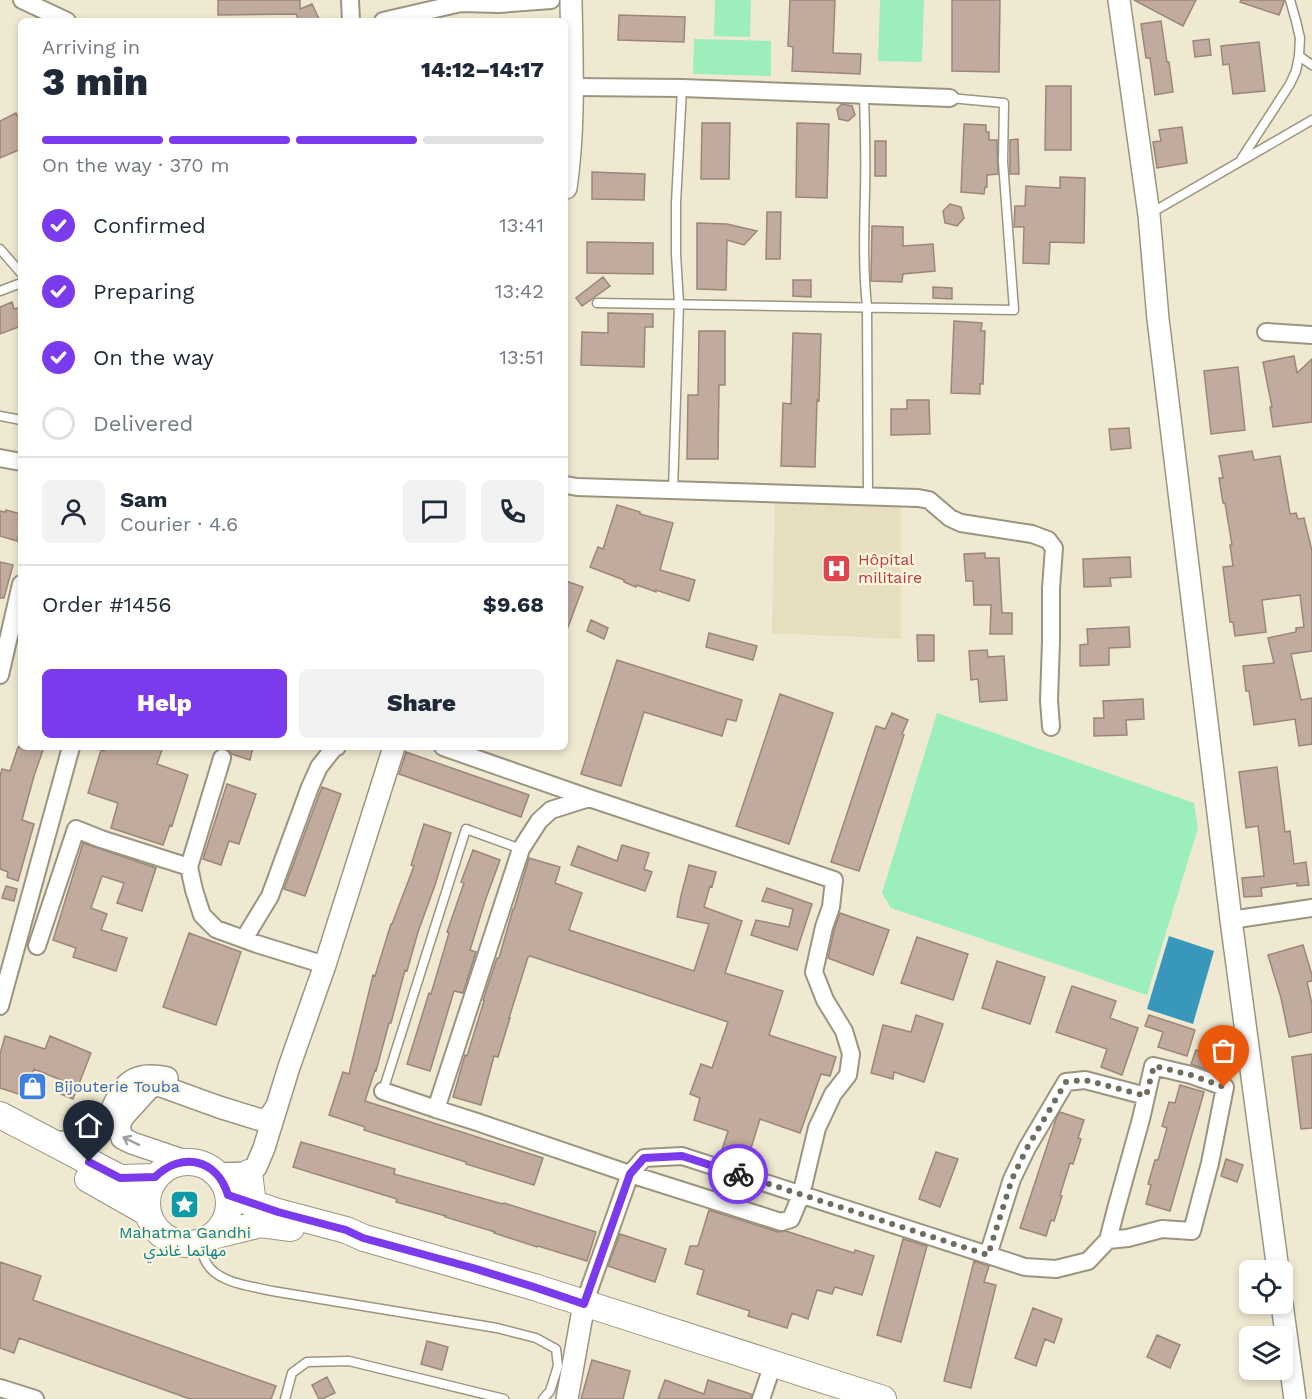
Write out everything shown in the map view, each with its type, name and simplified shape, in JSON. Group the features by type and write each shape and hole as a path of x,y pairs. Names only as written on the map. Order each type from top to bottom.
{"main road":[{"path":"0,1115 120,1178 155,1177"},
{"path":"0,1132 148,1213"},
{"path":"363,1238 350,1240 273,1224 261,1224 188,1244 167,1238 158,1231 148,1213 146,1200 155,1177 163,1169 185,1161 203,1164 223,1185 253,1204 346,1230 363,1238 473,1268 883,1399"},
{"path":"249,1173 253,1204"},
{"path":"206,1239 221,1228 226,1218 229,1207 223,1185"}],"street":[{"path":"22,0 61,18"},
{"path":"350,0 351,18"},
{"path":"396,18 462,3 499,4 551,0"},
{"path":"568,174 571,154 573,87 571,0"},
{"path":"1119,0 1149,215 1158,319 1231,920 1277,1260"},
{"path":"573,87 682,88 950,98"},
{"path":"1266,332 1312,335"},
{"path":"0,458 18,461"},
{"path":"568,485 918,498 929,500 961,524 1032,534 1048,540 1054,548 1050,588 1049,700 1051,727"},
{"path":"0,675 18,598"},
{"path":"0,1006 70,750"},
{"path":"244,939 270,896 310,787 319,767 332,750"},
{"path":"223,1185 249,1173 256,1167 264,1148 325,965 392,750"},
{"path":"383,1092 781,1222 791,1219 801,1194 817,1128 833,1094 848,1076 851,1054 844,1031 825,1000 814,972 831,907 834,880 452,750"},
{"path":"222,758 189,867 202,915 216,928 325,965"},
{"path":"436,1109 521,849 539,821 550,810 589,798"},
{"path":"37,946 76,829 189,867"},
{"path":"1231,920 1312,908"},
{"path":"567,1399 584,1304 630,1174 644,1158 682,1156 1025,1267 1056,1269 1088,1261 1108,1240 1154,1066 1191,1075 1224,1087 1210,1163 1192,1231 1162,1229 1128,1238 1108,1240"},
{"path":"53,1142 90,1141 97,1136 116,1098 132,1080 139,1077 160,1076 265,1113 277,1106"},
{"path":"988,1255 1012,1179 1027,1148 1066,1082 1085,1080 1146,1096"},
{"path":"185,1161 122,1138 119,1126 123,1117 152,1085 261,1120 269,1118 277,1106"},
{"path":"1283,1314 1295,1399"},
{"path":"761,1399 773,1364"},
{"path":"0,1388 34,1399"}],"lane":[{"path":"1240,161 1296,71 1300,38 1290,0"},
{"path":"1299,56 1312,65"},
{"path":"674,490 679,304 675,254 676,203 682,88"},
{"path":"864,94 866,190 863,234 867,307 868,496"},
{"path":"597,303 1014,310 1003,162 1004,104 950,98"},
{"path":"1149,215 1312,120"},
{"path":"0,249 18,270"},
{"path":"0,291 18,284"},
{"path":"0,416 18,419"},
{"path":"383,1092 466,829 521,849"},
{"path":"206,1239 203,1256 209,1267 220,1276 235,1282 272,1291 497,1328 536,1338 556,1349 558,1366 550,1391 543,1399"},
{"path":"285,1399 292,1373 307,1362 349,1361 504,1399"}],"shaded area":[{"name":"Hôpital militaire","path":"775,497 901,502 901,639 772,633"}],"green space":[{"path":"715,0 751,0 750,37 714,36"},
{"path":"880,0 924,0 922,62 878,61"},
{"path":"694,39 771,41 771,76 693,74"},
{"path":"937,713 1194,803 1198,828 1147,995 891,908 882,893"}],"water":[{"path":"1169,936 1214,951 1193,1024 1147,1009"}],"building":[{"path":"218,0 300,0 300,9 312,4 319,18 298,18 296,14 218,15"},
{"path":"790,0 835,0 833,53 861,54 860,74 792,71 793,47 788,46"},
{"path":"952,0 1000,0 999,72 952,71"},
{"path":"1134,0 1196,0 1183,26"},
{"path":"1241,0 1284,0 1284,2 1279,15 1240,2"},
{"path":"619,15 685,17 684,42 618,40"},
{"path":"1161,21 1173,92 1155,95 1150,58 1146,58 1141,24"},
{"path":"1209,39 1211,55 1195,57 1193,41"},
{"path":"1259,42 1265,91 1233,94 1229,64 1223,65 1221,46"},
{"path":"1046,86 1071,86 1071,150 1045,150"},
{"path":"842,104 852,106 855,115 848,121 839,119 837,109"},
{"path":"16,113 18,117 18,150 0,158 0,121"},
{"path":"702,123 730,123 729,179 701,179"},
{"path":"797,123 829,124 827,198 796,197"},
{"path":"964,124 986,125 989,140 997,140 998,174 987,175 987,187 985,187 984,194 961,192"},
{"path":"1182,127 1187,163 1157,168 1153,142 1161,141 1159,130"},
{"path":"1018,139 1019,174 1010,174 1010,140"},
{"path":"875,141 886,141 886,176 875,176"},
{"path":"592,172 645,174 644,200 592,199"},
{"path":"1060,177 1085,178 1084,243 1050,242 1049,264 1023,263 1024,227 1014,227 1015,206 1025,206 1026,186 1060,188"},
{"path":"950,204 961,207 964,218 957,226 945,223 943,211"},
{"path":"767,212 781,212 780,259 766,259"},
{"path":"697,223 727,224 757,231 744,245 727,240 726,290 697,289"},
{"path":"872,226 903,227 903,246 933,244 935,271 903,274 902,282 871,281"},
{"path":"587,242 653,243 653,274 587,273"},
{"path":"603,277 610,286 582,306 576,298"},
{"path":"793,280 811,280 811,297 793,296"},
{"path":"933,287 952,288 952,299 933,298"},
{"path":"12,302 14,309 18,308 18,327 0,334 0,307"},
{"path":"608,313 653,314 653,327 645,327 644,367 581,365 582,332 608,333"},
{"path":"954,321 982,323 981,331 985,331 983,384 980,384 980,394 951,393"},
{"path":"699,331 725,331 725,385 719,385 718,459 687,459 688,395 698,395"},
{"path":"793,333 821,334 815,467 781,466 783,403 791,404"},
{"path":"1294,356 1297,373 1312,359 1312,422 1273,427 1270,407 1272,407 1263,362"},
{"path":"1238,367 1245,430 1211,434 1204,371"},
{"path":"907,400 929,400 930,434 891,435 891,409 907,409"},
{"path":"1129,428 1131,448 1111,450 1109,429"},
{"path":"1252,451 1254,460 1280,456 1290,514 1296,513 1298,519 1304,518 1312,551 1312,651 1291,654 1301,700 1312,698 1312,744 1299,746 1295,719 1254,725 1243,666 1274,663 1268,638 1296,632 1296,628 1304,627 1300,595 1262,600 1266,632 1235,636 1233,622 1230,622 1223,567 1233,566 1230,545 1232,545 1219,478 1223,478 1219,456"},
{"path":"617,505 673,523 660,570 695,580 689,601 656,590 656,592 637,585 636,587 590,567 598,547 603,549"},
{"path":"6,510 18,513 17,541 0,536 0,511 6,512"},
{"path":"985,553 985,558 999,558 1002,613 1012,613 1012,634 990,634 991,605 974,605 973,581 966,581 964,554"},
{"path":"1130,557 1131,577 1110,578 1111,586 1084,587 1083,559"},
{"path":"0,562 13,565 4,598 0,598"},
{"path":"568,582 583,587 568,627"},
{"path":"591,620 608,628 604,639 587,631"},
{"path":"1129,627 1130,647 1109,648 1109,665 1080,666 1080,645 1088,644 1087,629"},
{"path":"709,633 757,646 753,660 706,647"},
{"path":"917,635 934,635 934,661 918,661"},
{"path":"987,650 988,657 1004,656 1007,700 980,702 978,679 971,680 969,651"},
{"path":"617,660 742,700 736,721 727,719 722,736 644,712 621,786 581,774"},
{"path":"780,694 833,713 789,844 736,826"},
{"path":"1143,699 1144,719 1126,720 1127,735 1094,736 1094,718 1104,718 1103,701"},
{"path":"892,713 908,720 859,871 831,862 876,726 885,729"},
{"path":"18,747 18,750 43,750 22,820 34,824 18,881 7,877 8,872 0,869 0,776 2,769 10,771"},
{"path":"101,750 162,750 157,764 188,775 172,826 170,825 163,845 111,828 118,803 88,793"},
{"path":"228,750 252,750 250,760 232,754"},
{"path":"406,752 529,795 521,817 399,774"},
{"path":"1277,767 1285,832 1290,831 1294,864 1306,862 1309,885 1297,886 1297,883 1261,888 1262,896 1244,897 1242,878 1264,876 1258,826 1246,828 1239,772"},
{"path":"227,784 256,794 239,844 229,841 221,865 203,859"},
{"path":"322,787 341,794 305,896 284,889"},
{"path":"424,824 451,833 407,971 405,970 391,1023 389,1023 365,1101 543,1158 534,1185 364,1130 365,1127 329,1115 343,1072 349,1074 373,975 375,976 391,924 414,866 411,865"},
{"path":"83,843 156,868 142,911 117,903 124,883 102,876 91,908 107,914 101,930 127,938 116,971 73,957 76,948 53,940"},
{"path":"622,845 649,853 644,869 652,872 645,891 571,865 578,846 617,861"},
{"path":"473,850 500,860 470,950 476,952 463,993 454,991 430,1071 407,1064 429,993 431,994 449,933 447,932 464,883 461,882"},
{"path":"529,858 560,867 555,883 582,893 569,930 694,971 709,924 677,917 681,896 689,865 716,872 704,907 742,921 725,973 783,991 769,1035 836,1057 830,1076 821,1074 800,1133 760,1119 747,1161 721,1153 728,1131 694,1120 700,1098 690,1094 701,1064 712,1068 728,1022 530,956 498,1057 494,1056 481,1105 453,1097"},
{"path":"6,886 17,889 14,901 2,898"},
{"path":"767,888 812,904 797,950 751,935 756,920 789,927 793,909 762,901"},
{"path":"840,913 889,930 873,975 828,958"},
{"path":"189,933 241,952 216,1025 163,1007"},
{"path":"917,937 968,954 953,1000 901,983"},
{"path":"1303,945 1312,975 1312,981 1307,982 1312,1004 1312,1032 1289,1037 1281,998 1268,955"},
{"path":"997,961 1045,977 1030,1024 982,1008"},
{"path":"1072,986 1116,1001 1110,1018 1138,1028 1122,1075 1101,1067 1107,1049 1056,1032"},
{"path":"916,1015 943,1024 924,1082 894,1072 893,1079 871,1073 883,1025 911,1032"},
{"path":"1149,1015 1195,1030 1187,1056 1158,1047 1163,1032 1145,1026"},
{"path":"5,1036 45,1049 50,1036 91,1053 73,1099 61,1094 66,1082 34,1069 25,1096 0,1088 0,1054"},
{"path":"1196,1050 1225,1059 1221,1074 1191,1064"},
{"path":"1312,1054 1312,1128 1301,1129 1292,1057"},
{"path":"1180,1085 1204,1092 1170,1211 1146,1204 1151,1185 1148,1184 1167,1128 1162,1126 1169,1102 1175,1103"},
{"path":"1060,1112 1084,1120 1073,1164 1070,1163 1054,1221 1051,1220 1046,1236 1020,1228"},
{"path":"301,1142 395,1169 394,1174 504,1203 596,1232 587,1261 396,1202 397,1199 293,1167"},
{"path":"936,1152 958,1159 940,1207 919,1199"},
{"path":"1226,1159 1243,1165 1237,1182 1221,1176"},
{"path":"709,1210 778,1232 786,1231 854,1253 855,1250 874,1256 862,1295 835,1287 832,1294 817,1290 808,1319 792,1313 787,1328 748,1316 750,1311 697,1294 704,1270 685,1264 690,1246 698,1246"},
{"path":"620,1234 666,1249 655,1282 608,1266"},
{"path":"903,1239 927,1246 901,1342 877,1335"},
{"path":"974,1261 989,1266 984,1282 996,1285 971,1388 944,1381"},
{"path":"0,1262 41,1276 33,1300 276,1386 271,1399 190,1399 19,1338 14,1353 0,1348"},
{"path":"1033,1308 1062,1319 1054,1343 1045,1339 1036,1366 1015,1358"},
{"path":"1157,1335 1180,1345 1170,1368 1147,1357"},
{"path":"427,1341 448,1347 442,1370 421,1364"},
{"path":"592,1360 630,1371 623,1399 581,1399"},
{"path":"327,1377 335,1393 319,1399 312,1385"},
{"path":"665,1380 704,1394 708,1380 751,1394 751,1399 658,1399"}],"way so far":[{"path":"738,1174 988,1255 1012,1179 1027,1148 1066,1082 1085,1080 1146,1096 1154,1066 1191,1075 1224,1087"}],"place":[{"name":"Hôpital militaire","path":"837,568"},
{"name":"Bijouterie Touba","path":"33,1086"},
{"name":"Mahatma Gandhi مهاتما غاندي","path":"185,1204"}],"route":[{"path":"89,1162 120,1178 129,1179 155,1177 163,1169 185,1161 203,1164 217,1174 225,1184 228,1195 278,1212 346,1230 363,1238 473,1268 584,1304 630,1174 644,1158 682,1156 738,1174"}]}
